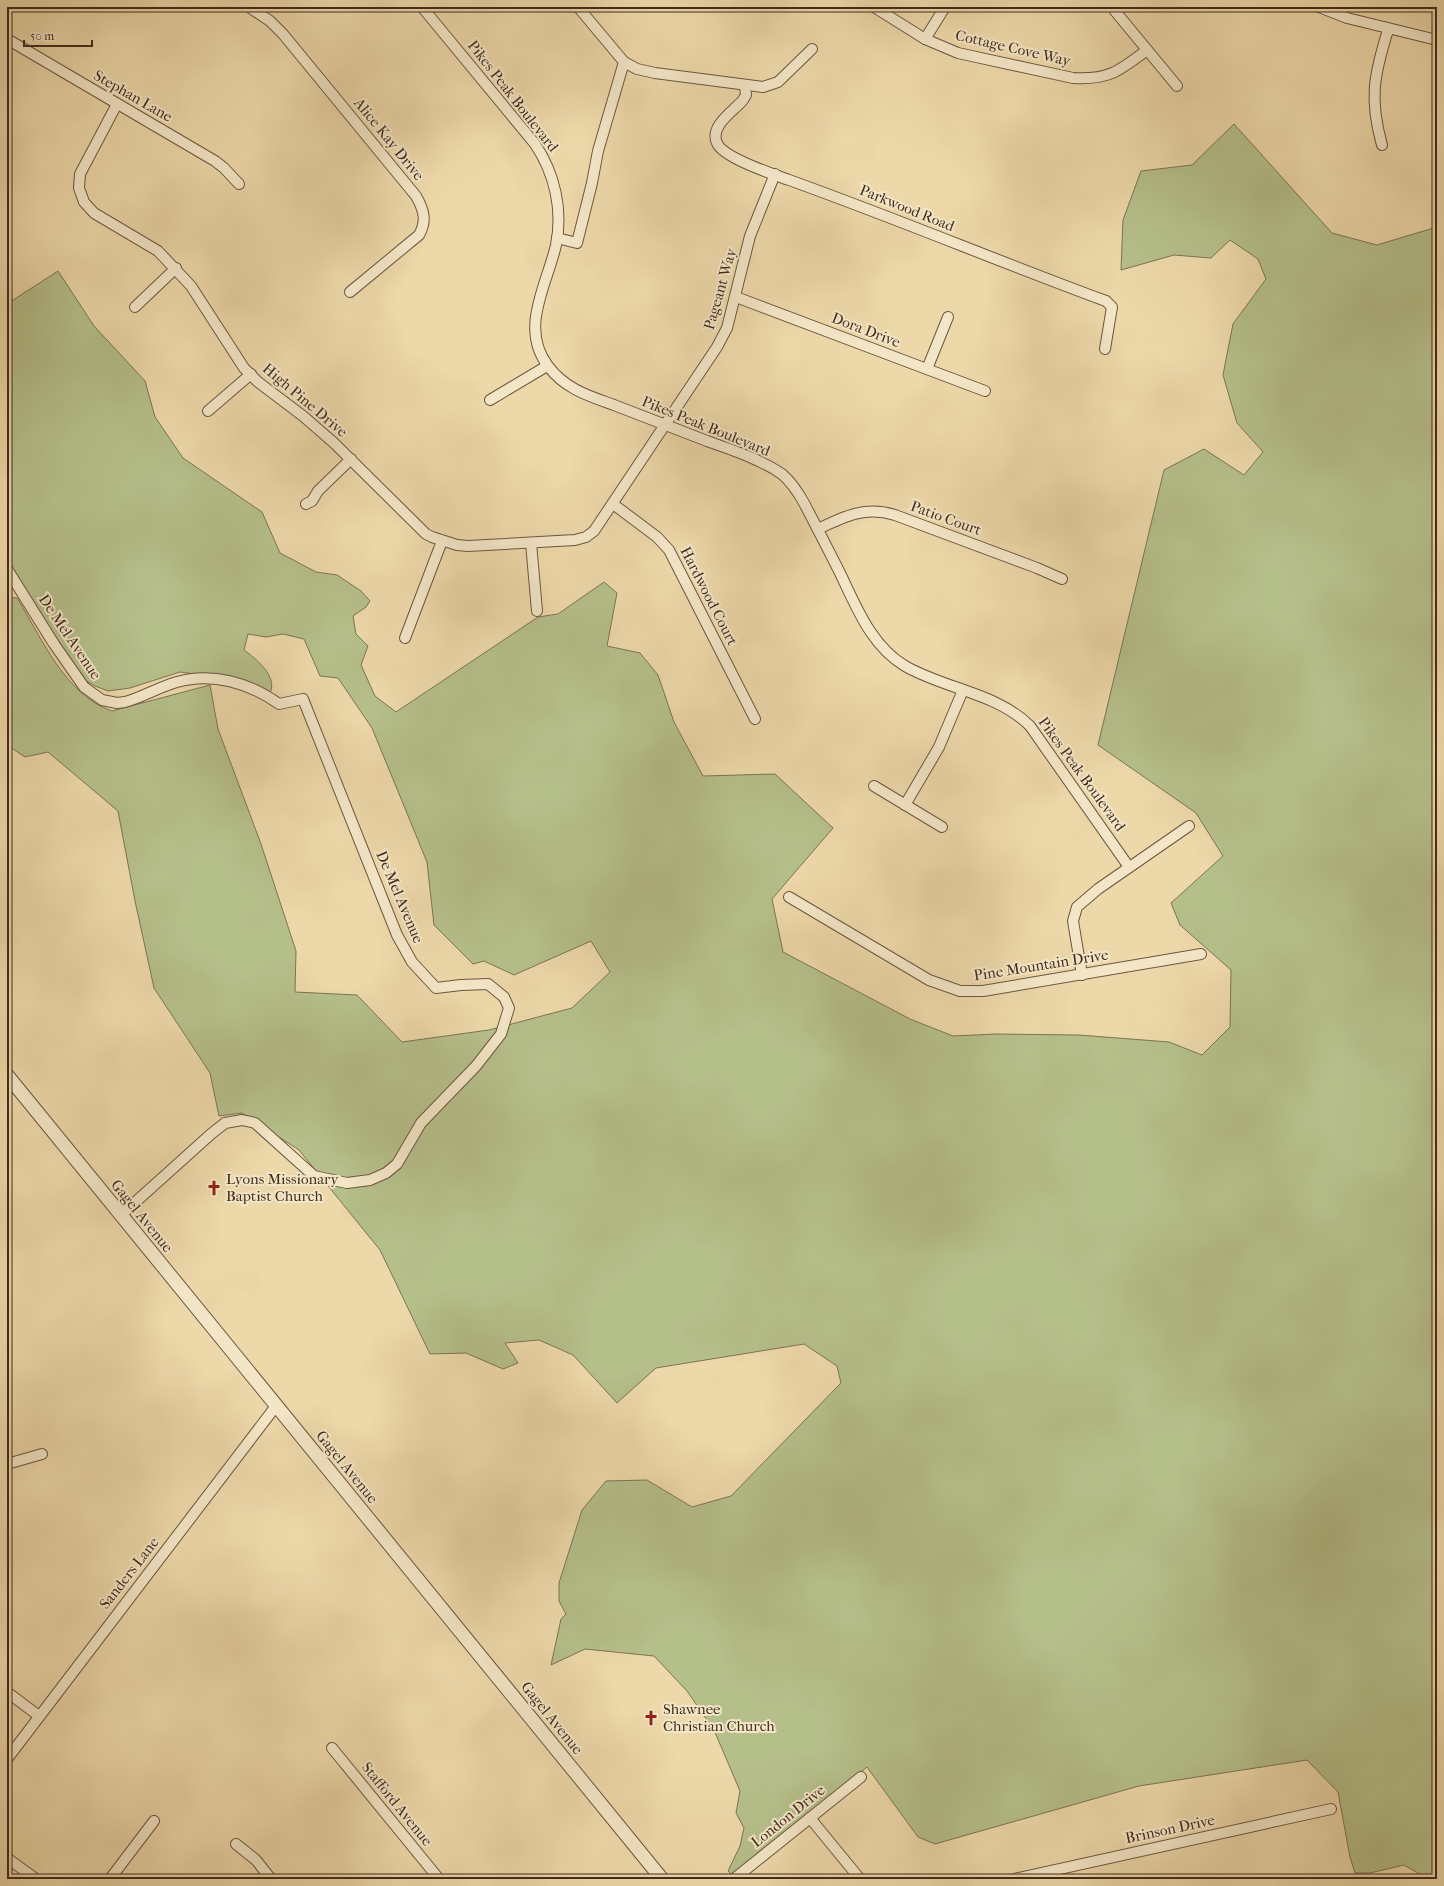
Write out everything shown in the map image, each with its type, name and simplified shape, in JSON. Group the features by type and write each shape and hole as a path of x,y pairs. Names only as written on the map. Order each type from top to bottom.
{"street":[{"name":"Alice Kay Drive","path":"248,7 270,21 283,34 416,196 424,211 424,224 419,234 350,292"},
{"name":"Pikes Peak Boulevard","path":"422,7 523,129 543,156 556,194 559,216 556,238 537,307 535,325 537,345 548,366 571,388 764,464 782,475 796,489 862,618 881,645 905,666 1015,712 1030,726 1129,867"},
{"path":"578,7 624,62 637,69 655,73 745,86 771,86 778,82 812,49"},
{"name":"Cottage Cove Way","path":"874,7 925,39 958,53 1072,78 1088,79 1114,74 1147,50"},
{"path":"925,39 944,7"},
{"path":"1319,7 1347,18 1388,30 1437,40"},
{"path":"1115,11 1177,86"},
{"path":"1382,145 1374,112 1374,92 1378,67 1388,30"},
{"name":"Stephan Lane","path":"7,39 215,161 224,168 238,184"},
{"path":"556,238 577,243 592,183 598,151 624,62"},
{"name":"Parkwood Road","path":"745,86 746,95 743,100 719,125 716,132 717,143 724,153 1005,264 1106,301 1112,307 1105,349"},
{"name":"High Pine Drive","path":"117,104 80,174 79,181 81,196 84,202 94,213 158,251 176,268 191,286 244,368 258,382 303,416 351,459 421,529 432,537 457,545 468,546 575,540 586,537 594,531 613,504"},
{"name":"Pageant Way","path":"613,504 717,347 727,328 750,236 775,174"},
{"path":"136,307 176,268"},
{"name":"Dora Drive","path":"736,296 985,391"},
{"path":"927,369 948,317"},
{"path":"490,400 548,366"},
{"path":"208,410 251,374"},
{"path":"306,504 312,501 318,491 351,459"},
{"name":"Hardwood Court","path":"613,504 657,537 669,550 755,719"},
{"name":"Patio Court","path":"818,530 845,517 862,512 878,510 1037,568 1062,579"},
{"path":"405,638 442,540"},
{"path":"531,543 537,611"},
{"name":"De Mel Avenue","path":"7,569 74,674 90,693 102,700 117,703 125,702 178,681 203,678 216,679 244,685 266,694 279,704 303,699 397,935 412,962 436,988 461,984 488,984 504,997 509,1008 501,1034 476,1066 421,1123 397,1164 386,1173 370,1180 347,1183 314,1176 264,1129 255,1123 242,1120 225,1123 121,1215"},
{"path":"905,805 939,747 963,690"},
{"path":"874,786 942,827"},
{"path":"1082,975 1073,921 1077,907 1082,901 1129,867 1189,826"},
{"name":"Pine Mountain Drive","path":"789,897 919,975 949,988 966,991 983,991 1201,954"},
{"name":"Gagel Avenue","path":"7,1075 662,1879"},
{"name":"Sanders Lane","path":"7,1758 276,1406"},
{"path":"7,1464 42,1454"},
{"path":"7,1692 39,1716"},
{"name":"Stafford Avenue","path":"332,1748 439,1879"},
{"name":"London Drive","path":"734,1879 861,1777"},
{"name":"Brinson Drive","path":"1014,1879 1331,1809"},
{"path":"810,1818 860,1879"},
{"path":"110,1879 154,1821"},
{"path":"236,1844 256,1860 268,1878"},
{"path":"7,1858 36,1879"}],"green space":[{"path":"1234,124 1332,233 1377,245 1437,227 1437,1879 1428,1879 1404,1865 1370,1873 1355,1873 1350,1857 1338,1792 1307,1760 1139,1786 935,1844 918,1837 867,1767 760,1851 732,1875 728,1871 740,1846 744,1828 736,1813 740,1791 714,1730 687,1691 654,1656 585,1649 551,1665 561,1619 566,1614 559,1601 559,1583 582,1510 606,1481 647,1480 692,1507 731,1496 841,1383 837,1366 804,1344 656,1368 617,1403 573,1355 539,1340 505,1343 518,1363 503,1369 466,1353 430,1354 380,1250 299,1150 242,1113 219,1116 210,1073 154,988 135,901 118,811 48,752 25,757 7,745 7,597 17,598 56,664 68,679 95,703 112,711 210,685 218,729 261,844 296,951 295,992 357,995 402,1042 489,1030 572,1008 610,972 591,941 514,975 484,961 473,964 434,925 427,862 372,728 338,678 320,676 304,639 283,634 266,637 248,634 244,650 260,663 268,674 272,687 270,693 241,680 180,672 130,688 108,691 81,678 64,654 7,562 7,304 58,271 94,326 145,381 155,417 183,458 262,512 280,553 316,572 337,575 361,591 370,601 366,607 353,616 356,634 368,646 361,665 375,696 396,712 538,617 558,614 604,582 617,593 607,646 640,653 658,675 674,722 703,776 775,774 833,828 772,899 783,952 910,1019 953,1036 996,1034 1079,1035 1169,1042 1202,1055 1230,1027 1231,970 1180,925 1171,903 1223,856 1196,813 1098,745 1164,470 1204,449 1244,475 1263,452 1237,423 1223,375 1233,324 1266,279 1258,259 1230,240 1211,258 1174,255 1121,270 1123,220 1141,171 1192,165"}],"place":[{"name":"Lyons Missionary Baptist Church","path":"214,1188"},
{"name":"Shawnee Christian Church","path":"651,1718"}]}
